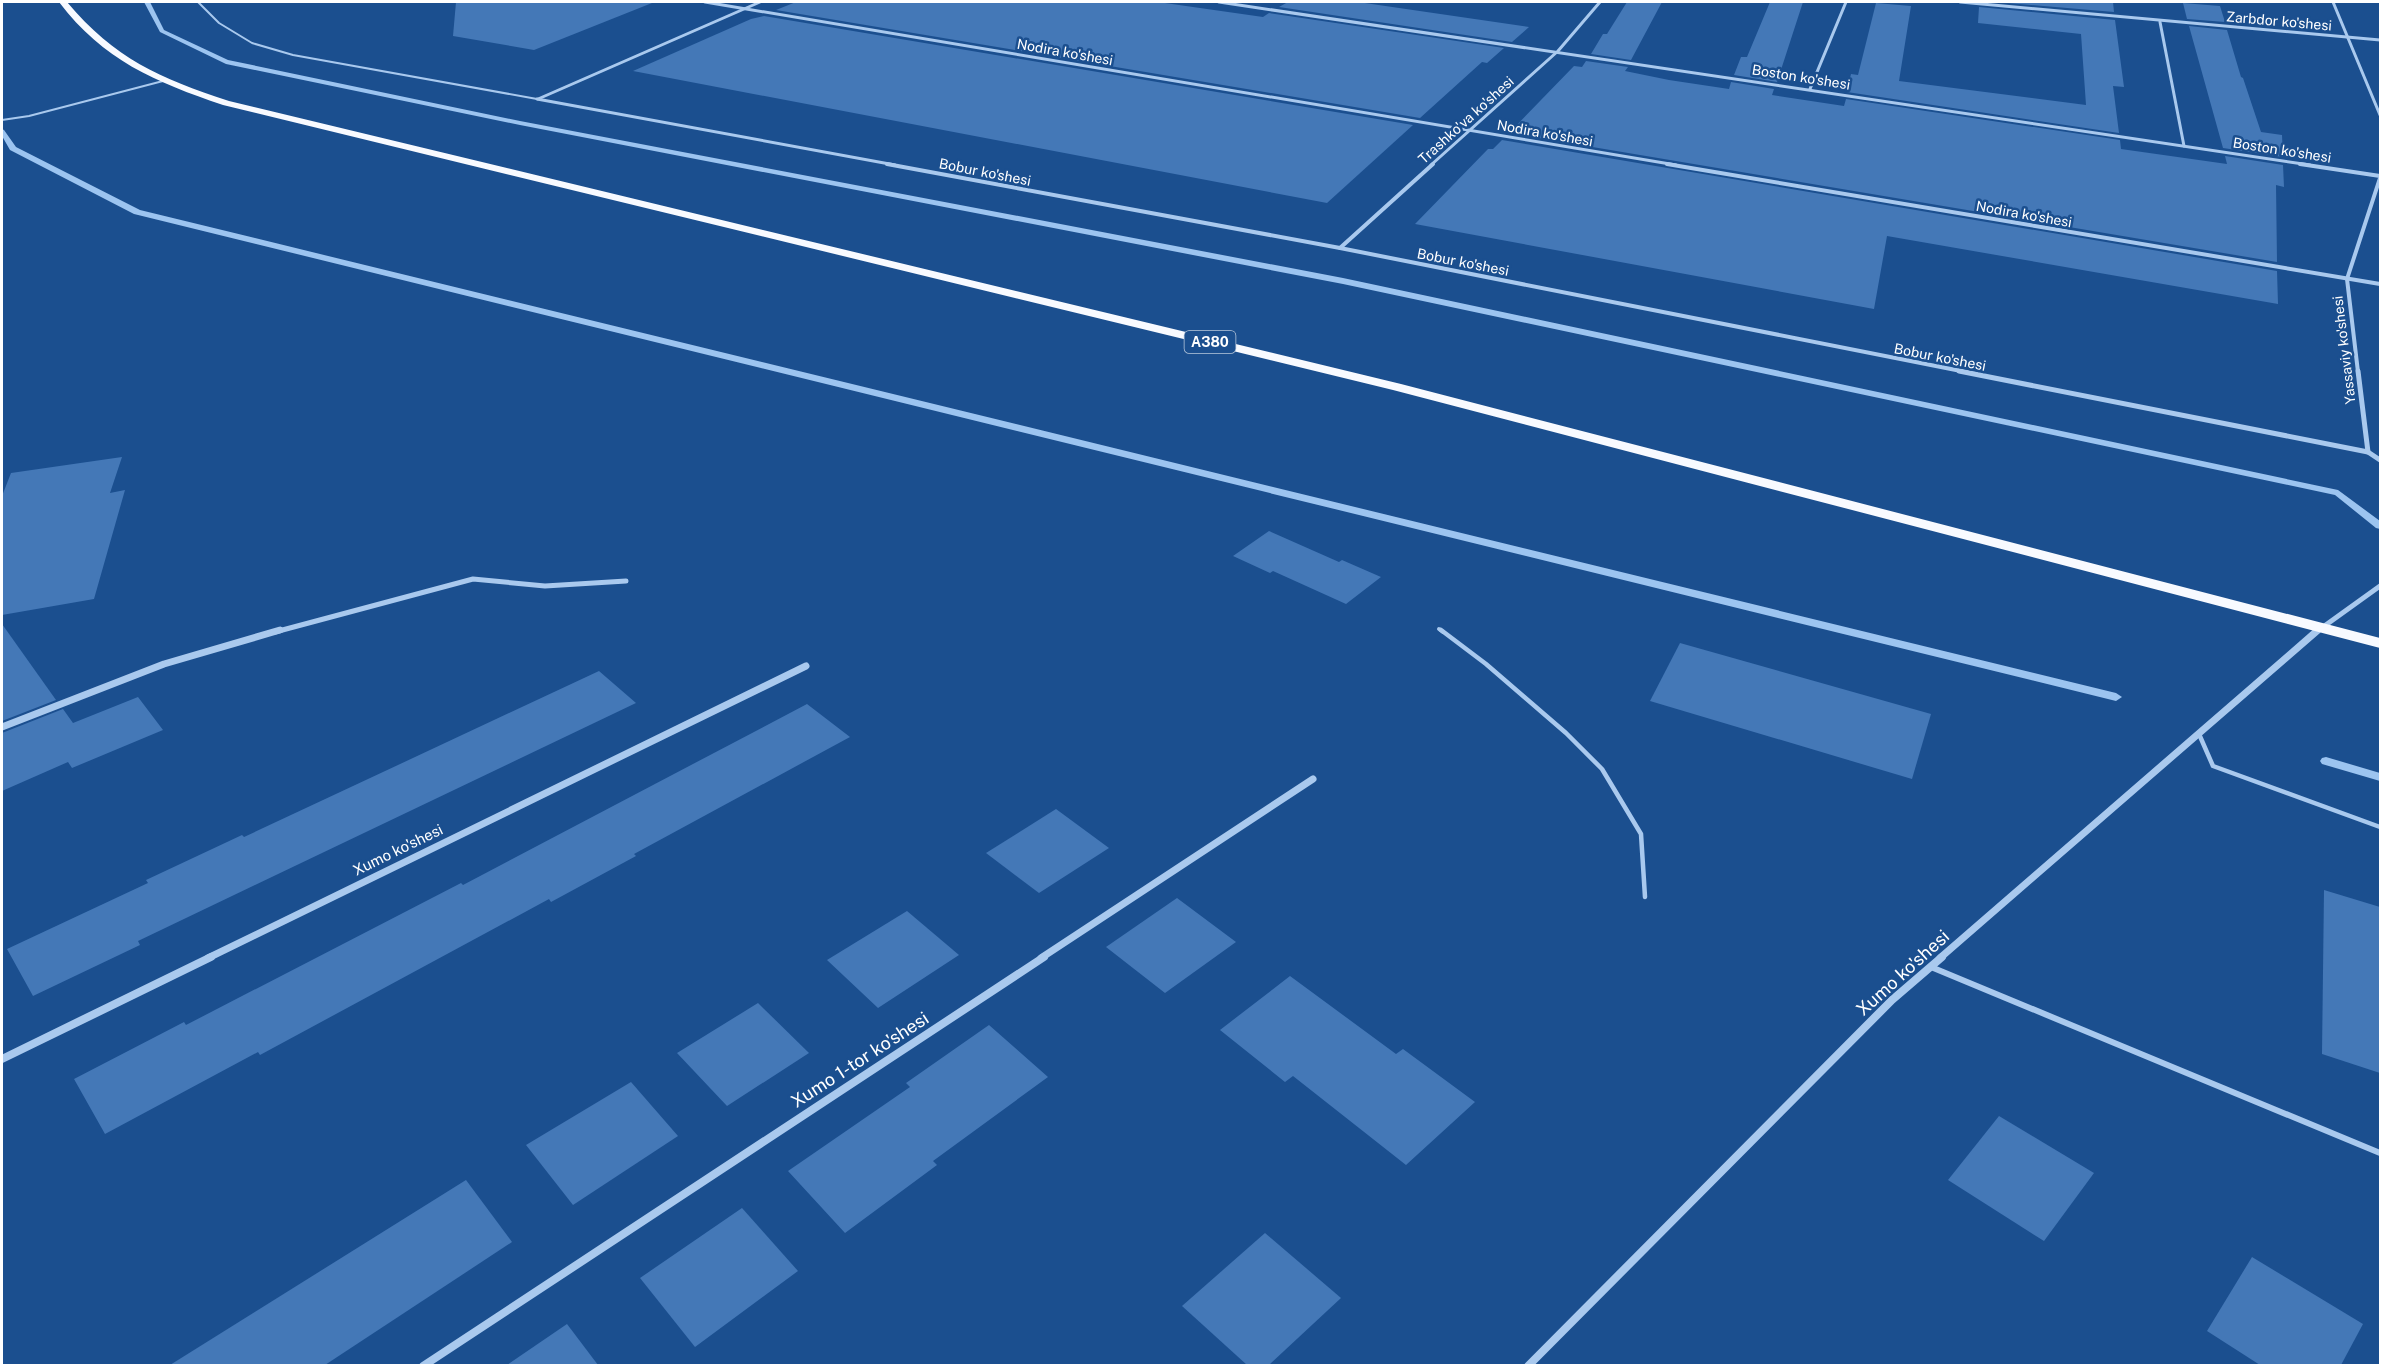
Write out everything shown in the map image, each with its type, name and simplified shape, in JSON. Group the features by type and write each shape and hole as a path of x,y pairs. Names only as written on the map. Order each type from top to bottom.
{"highway":[{"name":"A380","path":"63,2 88,31 119,59 163,81 226,103 1396,387 2380,643"}],"street":[{"name":"Nodira ko'shesi","path":"705,2 2380,284"},
{"path":"537,99 760,2"},
{"name":"Boston ko'shesi","path":"1219,2 1558,51 2380,177"},
{"name":"Trashko'va ko'shesi","path":"1340,248 1558,51 1600,2"},
{"path":"1810,89 1846,2"},
{"name":"Zarbdor ko'shesi","path":"1960,2 2160,22 2380,40"},
{"path":"2333,2 2350,38 2380,115"},
{"path":"2160,22 2184,146"},
{"name":"Bobur ko'shesi","path":"537,99 1340,248 2368,452 2380,460"},
{"name":"Yassaviy ko'shesi","path":"2368,452 2348,279 2380,177"},
{"path":"2,727 164,664 358,608 473,579 545,586 626,581"},
{"name":"Xumo ko'shesi","path":"1528,1365 1884,1009 2322,627 2380,586"},
{"name":"Xumo ko'shesi","path":"2,1059 806,666"},
{"name":"Xumo 1-tor ko'shesi","path":"423,1365 1313,779"}],"lane":[{"path":"198,2 219,23 252,43 293,56 537,99"},
{"path":"2,120 29,116 163,81"},
{"path":"1438,629 1486,664 1566,732 1602,769 1641,834 1645,897"},
{"path":"2199,734 2213,766 2380,827"},
{"path":"1931,967 2380,1153"}],"building":[{"path":"456,2 652,3 534,50 453,36"},
{"path":"796,2 1158,2 1263,17 1269,13 1504,48 1487,63 1482,62 1420,118 776,10"},
{"path":"1288,2 1358,2 1529,27 1512,42 1279,7"},
{"path":"1627,2 1662,2 1631,60 1591,54 1603,34 1607,34"},
{"path":"1770,2 1803,2 1777,82 1734,75 1741,57 1747,57"},
{"path":"1996,2 2113,2 2114,12"},
{"path":"1876,3 1911,6 1899,81 2086,105 2081,34 1978,23 1979,7 2115,20 2124,87 2113,86 2119,133 1847,92 1851,74 1858,75"},
{"path":"2183,3 2220,6 2225,22 2187,19"},
{"path":"764,16 1413,125 1327,203 633,71 751,19"},
{"path":"2189,26 2227,30 2261,132 2282,135 2283,157 2223,148"},
{"path":"1586,61 1628,67 1625,71 1669,80 1729,89 1731,82 1774,89 1772,95 1844,106 1846,99 2120,140 2121,149 2227,164 2225,156 2283,165 2284,187 2276,185 2277,262 1509,133 1574,66 1582,67"},
{"path":"1502,140 2277,271 2278,304 1887,236 1874,309 1415,224 1488,149 1493,149"},
{"path":"122,457 110,493 125,490 94,599 2,615 2,496 11,473"},
{"path":"1269,531 1339,562 1342,560 1381,577 1346,604 1273,571 1270,573 1233,556"},
{"path":"2,624 56,700 2,721"},
{"path":"1680,643 1931,714 1912,779 1650,701"},
{"path":"599,671 636,703 138,941 140,945 33,996 7,949 148,883 146,880 242,835 244,837"},
{"path":"138,697 163,730 72,768 68,762 2,791 2,733 63,709 73,723"},
{"path":"807,704 850,737 634,854 636,856 551,902 549,899 260,1055 258,1052 105,1134 74,1079 184,1022 186,1025 461,883 463,885"},
{"path":"1056,809 1109,848 1039,893 986,853"},
{"path":"2324,890 2380,907 2380,1073 2322,1054"},
{"path":"1177,898 1236,942 1165,993 1106,947"},
{"path":"907,911 959,955 878,1008 827,960"},
{"path":"1290,976 1396,1054 1403,1049 1475,1102 1406,1165 1293,1076 1285,1082 1220,1030"},
{"path":"758,1003 809,1053 727,1106 677,1053"},
{"path":"989,1025 1048,1077 933,1161 937,1165 845,1233 788,1171 910,1087 906,1083"},
{"path":"631,1082 678,1136 573,1205 526,1145"},
{"path":"1999,1116 2094,1173 2044,1241 1948,1180"},
{"path":"466,1180 512,1242 325,1365 170,1365"},
{"path":"742,1208 798,1271 695,1347 640,1278"},
{"path":"1265,1233 1341,1298 1269,1365 1247,1365 1182,1306"},
{"path":"2252,1257 2363,1324 2341,1365 2260,1365 2207,1331"},
{"path":"567,1324 598,1365 507,1365"}],"waterway":[{"path":"147,2 162,31 226,62 520,123 1343,281 2338,493 2380,526"},
{"path":"2,131 13,148 137,212 2116,697"},
{"path":"2326,761 2380,777"}]}
